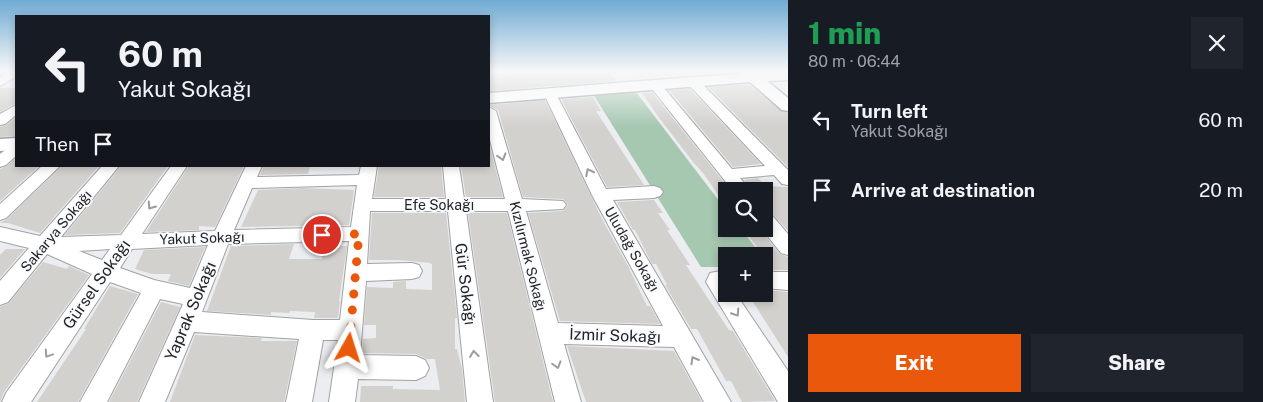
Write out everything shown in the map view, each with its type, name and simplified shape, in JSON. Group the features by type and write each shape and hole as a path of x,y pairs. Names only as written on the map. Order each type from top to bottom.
{"main road":[{"path":"490,98 550,94 569,90"},
{"path":"771,90 788,106"},
{"path":"776,90 788,99"},
{"path":"0,145 15,144"}],"street":[{"path":"666,90 735,182"},
{"path":"700,90 783,175"},
{"name":"Uludağ Sokağı","path":"550,94 601,195 718,402"},
{"path":"0,121 15,110"},
{"name":"Kızılırmak Sokağı","path":"490,115 568,402"},
{"path":"0,162 15,151"},
{"path":"0,214 51,167"},
{"name":"Sakarya Sokağı","path":"0,296 110,167"},
{"name":"Gürsel Sokağı","path":"15,402 178,167"},
{"name":"Yaprak Sokağı","path":"152,402 188,321 221,238 254,167"},
{"name":"Gür Sokağı","path":"451,167 480,402"},
{"path":"247,183 311,174 368,173 362,205 351,330 342,402"},
{"path":"728,174 783,175"},
{"path":"601,195 654,192"},
{"name":"Efe Sokağı","path":"362,205 557,205"},
{"path":"773,229 788,248"},
{"path":"0,234 45,245 106,269 123,278 196,298"},
{"name":"Yakut Sokağı","path":"45,245 359,234"},
{"path":"356,273 412,271"},
{"path":"773,280 788,281"},
{"path":"93,402 154,288"},
{"path":"730,302 788,394"},
{"path":"188,321 313,330 351,330"},
{"path":"299,402 313,330"},
{"name":"İzmir Sokağı","path":"548,333 682,337"},
{"path":"347,367 416,368"}],"green space":[{"path":"636,92 718,200 718,237 747,237 755,247 718,247 718,267 701,267 593,94"}],"building":[{"path":"0,90 15,90 15,104 0,112"},
{"path":"669,90 691,90 761,164 733,167"},
{"path":"711,90 756,90 781,111 788,113 788,167"},
{"path":"652,92 724,182 718,182 718,195 657,115 642,93"},
{"path":"593,97 601,111 596,111 644,185 607,187 561,99"},
{"path":"545,100 602,219 628,266 647,306 650,306 660,324 560,321 528,213 563,211 568,205 563,199 523,197 498,110 490,105"},
{"path":"15,118 15,136 0,137 0,127"},
{"path":"490,147 503,197 466,197 461,167 490,167"},
{"path":"15,159 15,167 38,167 0,201 0,169"},
{"path":"61,167 98,167 40,233 8,223 0,223 7,219"},
{"path":"120,167 167,167 120,233 65,235"},
{"path":"188,167 244,167 215,227 199,226 199,230 146,232"},
{"path":"264,167 310,167 308,174 260,175"},
{"path":"379,167 441,167 444,197 374,197"},
{"path":"758,178 762,182 746,182 744,180"},
{"path":"773,186 788,187 788,231 773,214"},
{"path":"303,188 354,190 349,225 241,227 258,190"},
{"path":"654,200 663,213 658,213 670,230 667,230 690,265 686,265 729,330 733,331 775,401 742,402 731,381 726,381 697,329 691,329 665,285 667,285 656,264 652,264 635,230 633,230 617,202"},
{"path":"372,213 446,213 457,318 455,318 455,349 457,349 462,369 465,402 360,402 361,386 393,386 393,389 440,390 435,359 427,359 416,354 362,353 363,339 376,338 376,325 364,325 367,287 393,288 393,282 406,281 406,289 432,290 432,264 430,263 400,260 369,260"},
{"path":"468,213 507,213 553,402 495,402"},
{"path":"750,237 766,237 780,254 788,257 788,270 773,270 773,247 757,247"},
{"path":"294,244 289,259 322,259 324,246 347,246 338,318 314,318 315,312 271,312 271,315 207,311 231,246"},
{"path":"205,247 189,286 168,281 171,274 152,274 135,269 144,250"},
{"path":"6,249 25,249 0,278 0,255"},
{"path":"43,262 67,269 69,266 89,275 4,392 0,402 0,307 9,303"},
{"path":"110,286 138,294 78,402 37,402 86,329 84,329"},
{"path":"773,291 788,292 788,357 753,302 773,302"},
{"path":"161,302 180,307 137,402 109,402"},
{"path":"195,335 262,338 261,341 297,341 284,402 170,402"},
{"path":"567,346 674,351 702,402 586,402"}],"route":[{"path":"322,235 359,234 349,348"}]}
